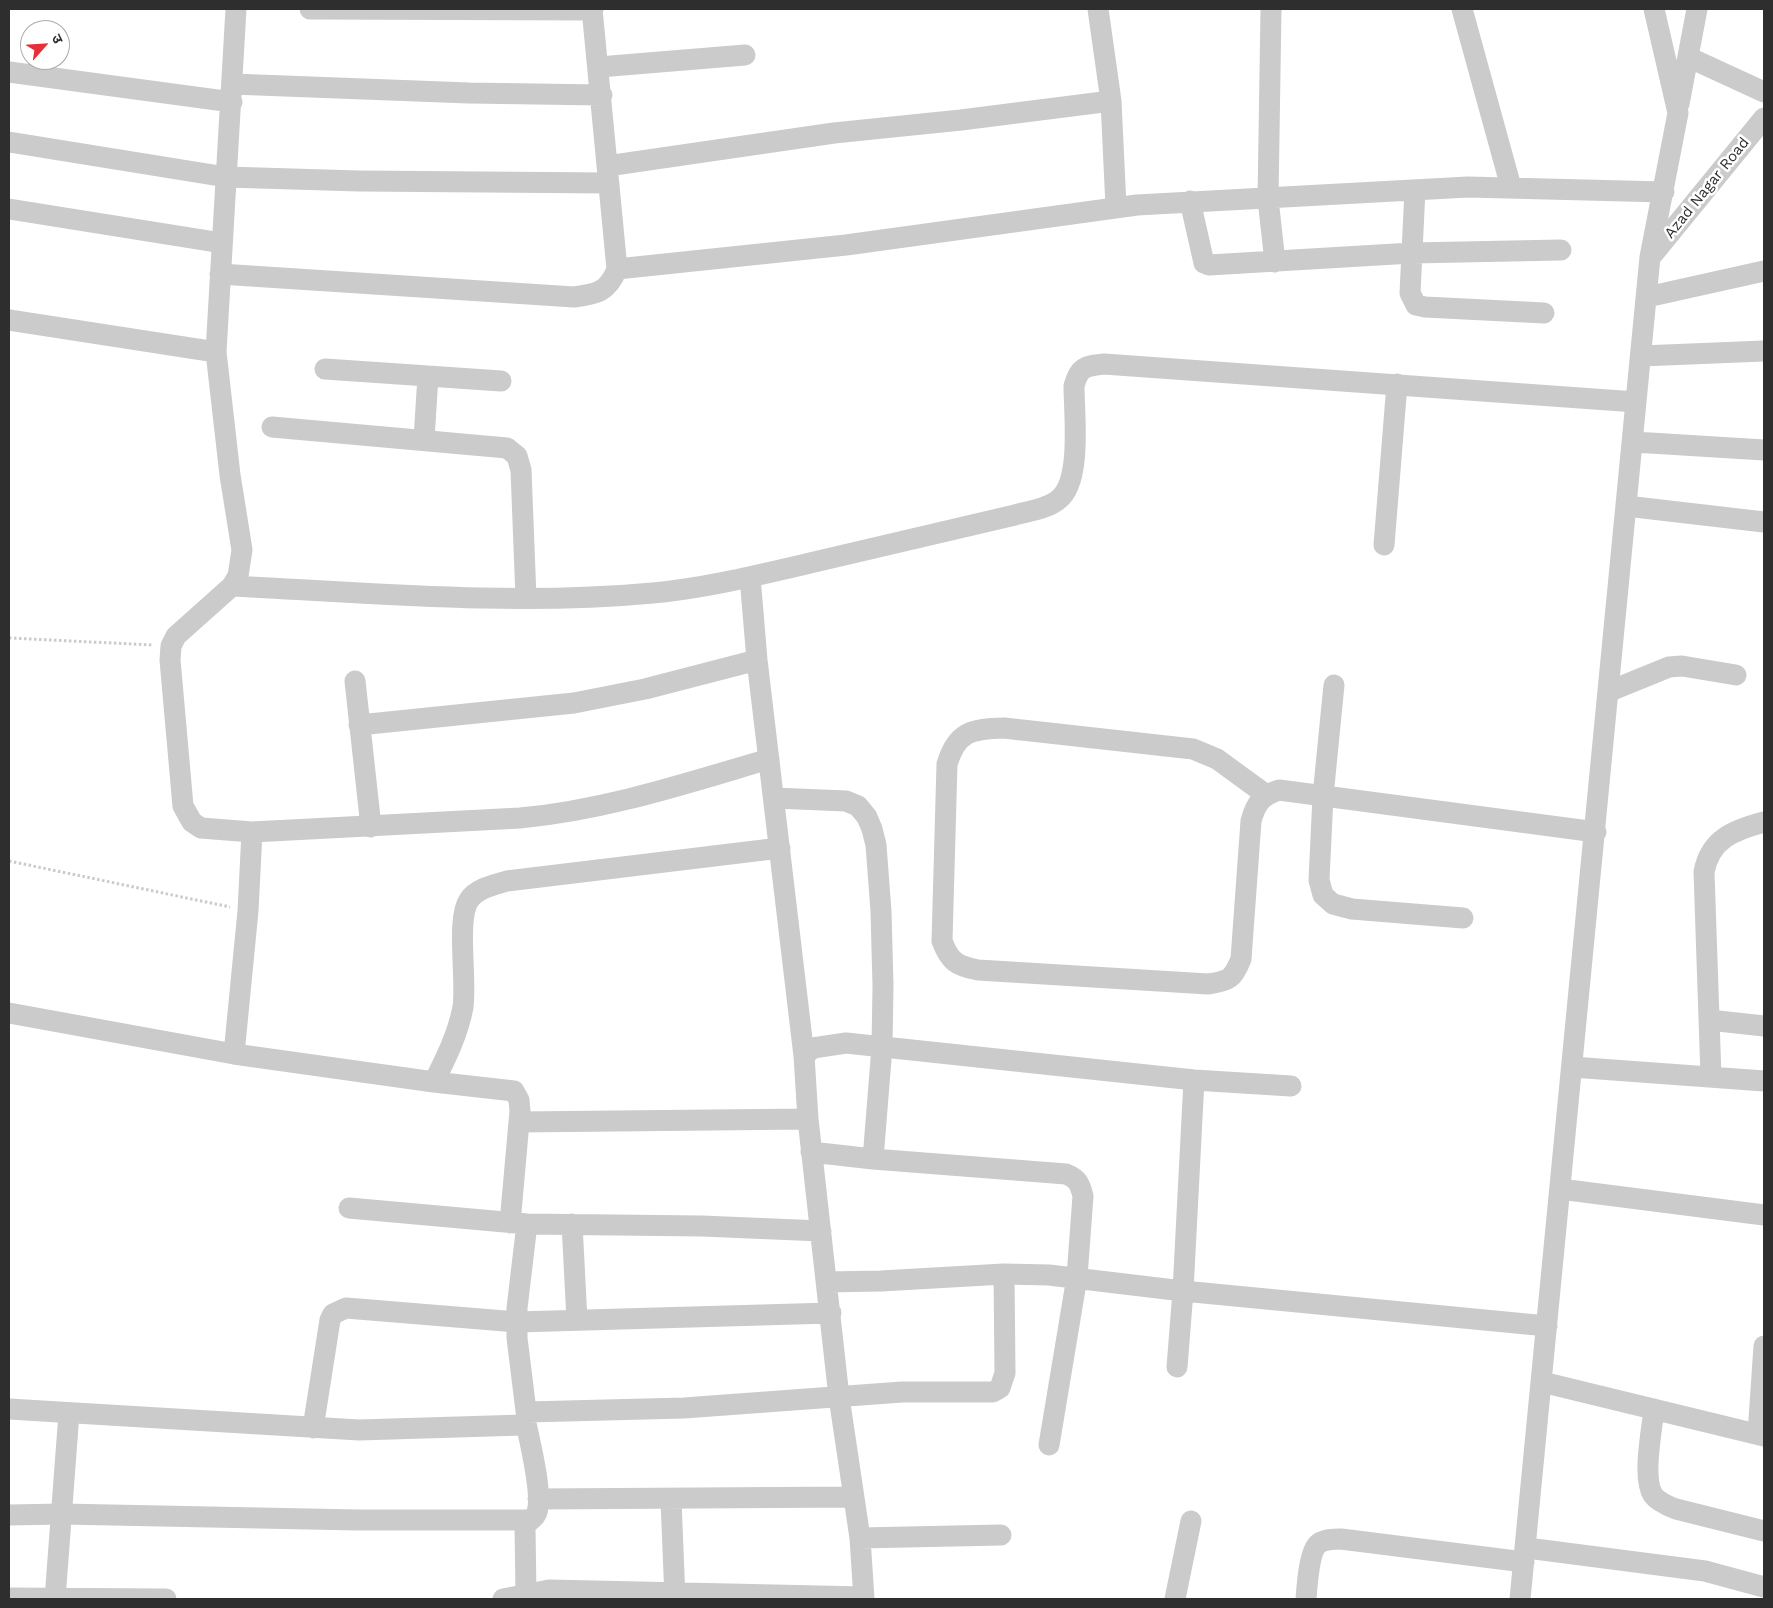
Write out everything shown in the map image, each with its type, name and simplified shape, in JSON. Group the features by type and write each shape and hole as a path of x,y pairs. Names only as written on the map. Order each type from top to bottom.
{"street":[{"path":"236,9 216,352 230,475 242,550 238,576 232,586 176,636 171,646 170,660 182,806 186,815 201,828 252,832 371,827 564,814 634,799 770,759"},
{"path":"220,274 574,297 595,294 611,283 617,269 593,9 310,9"},
{"path":"1098,9 1111,101 1116,207"},
{"path":"1271,9 1268,199 1275,262"},
{"path":"1462,9 1511,187"},
{"path":"1654,9 1678,113"},
{"path":"1520,1599 1526,1555 1560,1189 1610,690 1650,257 1664,192 1697,9"},
{"path":"599,67 745,55"},
{"path":"1688,57 1764,92"},
{"path":"9,72 232,93 602,95"},
{"path":"9,142 226,177 349,181 608,174 834,133 1111,101"},
{"name":"Azad Nagar Road","path":"1650,257 1764,118"},
{"path":"617,269 846,244 1116,207 1190,201 1511,187 1664,192"},
{"path":"1415,190 1410,294 1416,305 1544,313"},
{"path":"1190,201 1204,263 1217,266 1412,253 1561,250"},
{"path":"9,209 222,243"},
{"path":"1647,297 1764,271"},
{"path":"9,320 216,352"},
{"path":"1641,356 1764,352"},
{"path":"232,586 445,597 585,599 655,593 750,577 1015,515 1045,507 1059,500 1069,489 1074,471 1074,386 1077,373 1087,366 1104,364 1636,402"},
{"path":"324,369 501,381"},
{"path":"424,439 428,376"},
{"path":"1384,545 1397,384"},
{"path":"272,427 492,445 507,448 517,456 520,470 526,598"},
{"path":"1634,442 1764,450"},
{"path":"1626,506 1764,522"},
{"path":"504,1599 549,1590 675,1596 864,1598 860,1538 839,1397 831,1313 811,1152 804,1056 770,759 756,660 750,577"},
{"path":"360,724 574,703 646,689 756,660"},
{"path":"1610,690 1669,667 1682,666 1736,675"},
{"path":"355,681 371,827"},
{"path":"1334,685 1323,796 1319,880 1323,895 1333,904 1352,909 1463,918"},
{"path":"1265,794 1217,759 1193,749 1004,728 982,729 964,736 953,746 948,764 942,941 948,956 960,966 978,970 1208,984 1226,981 1236,972 1241,959 1251,821 1256,803 1265,794 1279,790 1596,832"},
{"path":"774,798 846,801 858,806 867,817 872,829 876,845 881,911 882,1047 873,1159"},
{"path":"1710,1077 1704,872 1706,858 1718,841 1742,828 1764,822"},
{"path":"234,1054 248,911 252,832"},
{"path":"434,1082 452,1044 462,1008 465,988 463,914 470,898 484,888 506,881 780,848"},
{"path":"9,1013 234,1054 434,1082 514,1090 519,1100 517,1322 538,1499 536,1514 525,1527 526,1594"},
{"path":"1709,1020 1764,1026"},
{"path":"804,1056 813,1048 827,1044 846,1043 1194,1080 1291,1086"},
{"path":"1572,1067 1764,1081"},
{"path":"1177,1367 1194,1080"},
{"path":"519,1122 808,1119"},
{"path":"811,1152 873,1159 1066,1174 1076,1178 1080,1184 1083,1196 1077,1278 1049,1445"},
{"path":"1560,1189 1764,1215"},
{"path":"349,1208 519,1224 821,1231"},
{"path":"572,1224 577,1320"},
{"path":"827,1282 1004,1274 1077,1278 1183,1291 1547,1326"},
{"path":"9,1409 359,1430 902,1392 993,1392 1000,1388 1005,1373 1004,1274"},
{"path":"314,1428 330,1320 339,1310 346,1308 517,1322 831,1313"},
{"path":"1542,1382 1761,1435 1764,1346"},
{"path":"1654,1409 1648,1480 1653,1495 1662,1503 1676,1509 1764,1532"},
{"path":"56,1598 69,1413"},
{"path":"538,1499 854,1498"},
{"path":"671,1500 675,1596"},
{"path":"9,1515 62,1514 348,1520 529,1520"},
{"path":"1175,1599 1191,1521"},
{"path":"860,1538 1001,1534"},
{"path":"1306,1599 1312,1554 1317,1544 1326,1540 1341,1539 1705,1571 1764,1587"},
{"path":"9,1598 166,1599"}],"path":[{"path":"9,638 171,646"},
{"path":"9,861 248,911"}]}
